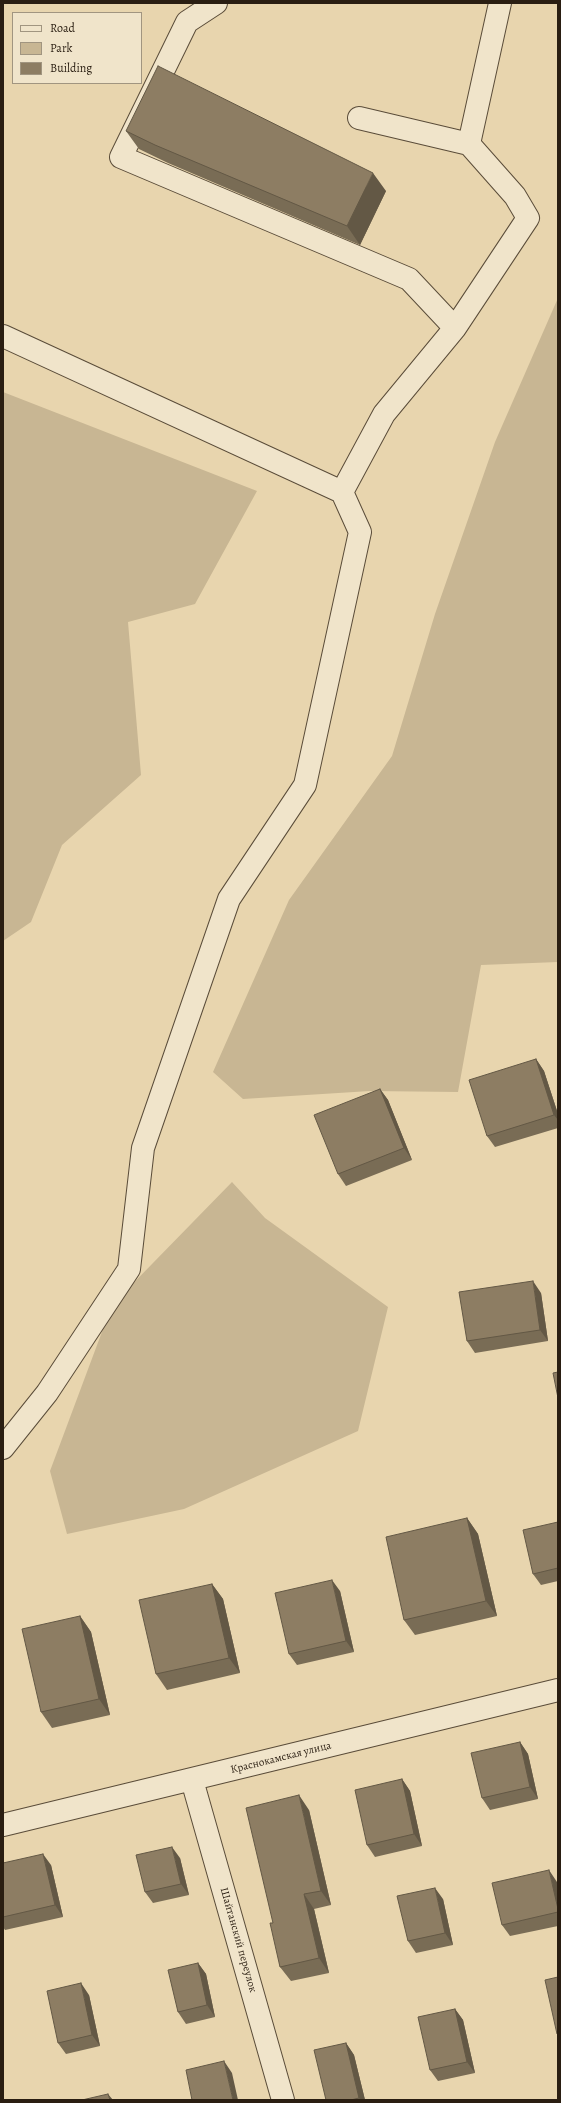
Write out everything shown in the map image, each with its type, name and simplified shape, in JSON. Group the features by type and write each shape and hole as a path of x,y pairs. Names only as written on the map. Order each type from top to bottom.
{"street":[{"path":"216,3 188,22 121,157 409,278 455,328"},
{"path":"469,144 500,3"},
{"path":"342,492 384,414 455,328 528,218 515,196 469,144 358,118"},
{"path":"3,336 342,492 360,532 305,785 229,899 143,1148 129,1269 48,1393 3,1448"},
{"name":"Краснокамская улица","path":"3,1825 558,1690"},
{"name":"Шайтанский переулок","path":"192,1780 283,2100"}],"green space":[{"path":"558,298 558,962 481,965 458,1092 370,1091 243,1099 213,1072 289,900 392,756 435,614 495,442"},
{"path":"3,392 257,491 195,604 128,622 141,775 62,845 31,922 3,941"},
{"path":"232,1182 265,1218 388,1307 358,1431 184,1509 67,1534 50,1471 112,1305"}],"building":[{"path":"158,66 373,173 347,226 155,145 126,131"},
{"path":"536,1059 554,1115 487,1136 469,1080"},
{"path":"380,1089 404,1148 338,1174 314,1115"},
{"path":"533,1281 540,1330 467,1341 459,1292"},
{"path":"558,1372 558,1398 553,1373"},
{"path":"467,1518 486,1601 404,1620 386,1537"},
{"path":"558,1522 558,1568 533,1574 523,1530"},
{"path":"332,1580 346,1641 289,1654 275,1593"},
{"path":"212,1584 229,1658 156,1674 139,1600"},
{"path":"80,1616 99,1699 41,1712 22,1629"},
{"path":"520,1742 530,1787 482,1798 471,1753"},
{"path":"402,1779 414,1834 367,1845 355,1790"},
{"path":"299,1795 321,1891 304,1894 319,1958 280,1967 270,1923 273,1923 246,1808"},
{"path":"172,1847 181,1884 145,1892 136,1855"},
{"path":"43,1854 55,1905 3,1917 3,1863"},
{"path":"549,1870 558,1912 502,1925 492,1883"},
{"path":"435,1888 445,1933 408,1941 397,1896"},
{"path":"198,1963 207,2005 178,2012 168,1970"},
{"path":"558,1977 558,2033 557,2034 545,1980"},
{"path":"81,1983 92,2035 58,2043 47,1991"},
{"path":"455,2009 467,2062 430,2070 418,2017"},
{"path":"346,2043 359,2098 351,2100 326,2100 314,2050"},
{"path":"224,2061 233,2100 192,2100 186,2070"},
{"path":"108,2094 110,2100 82,2100"}]}
